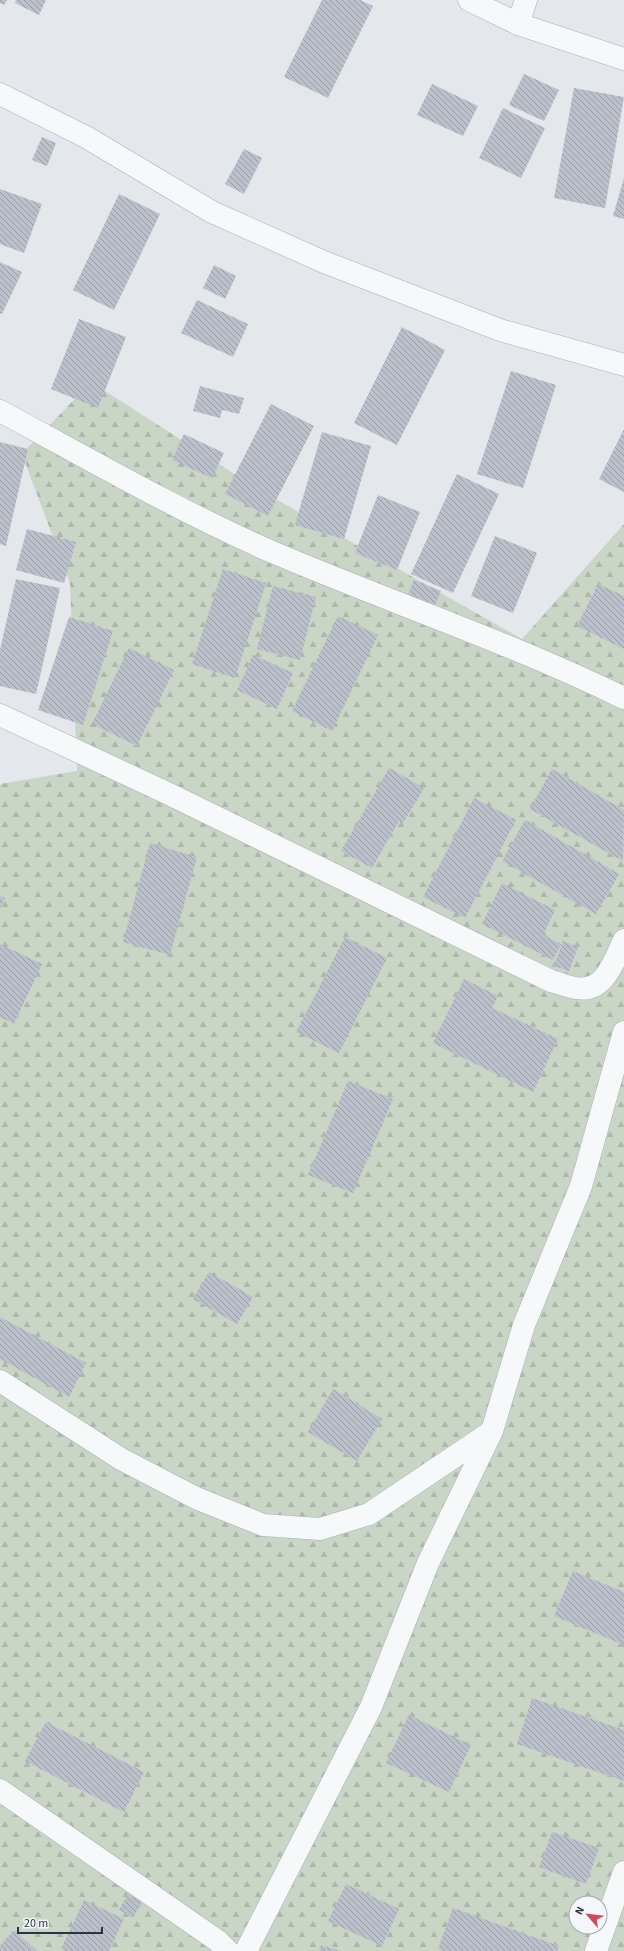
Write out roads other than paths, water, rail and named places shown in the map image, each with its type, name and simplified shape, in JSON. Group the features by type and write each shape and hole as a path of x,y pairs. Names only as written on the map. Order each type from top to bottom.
{"street":[{"path":"469,0 518,24 624,59"},
{"path":"518,24 526,0"},
{"path":"0,94 86,137 212,212 324,262 500,330 624,365"},
{"path":"0,411 135,486 270,550 565,669 624,698"},
{"path":"0,715 167,793 552,981 577,988 596,986 606,977 624,940"},
{"path":"246,1951 371,1707 428,1563 492,1432 524,1325 581,1186 624,1032"},
{"path":"0,1381 122,1459 196,1498 263,1525 320,1528 369,1514 492,1432"},
{"path":"0,1790 218,1941 228,1951"},
{"path":"596,1951 619,1903 624,1872"}]}
